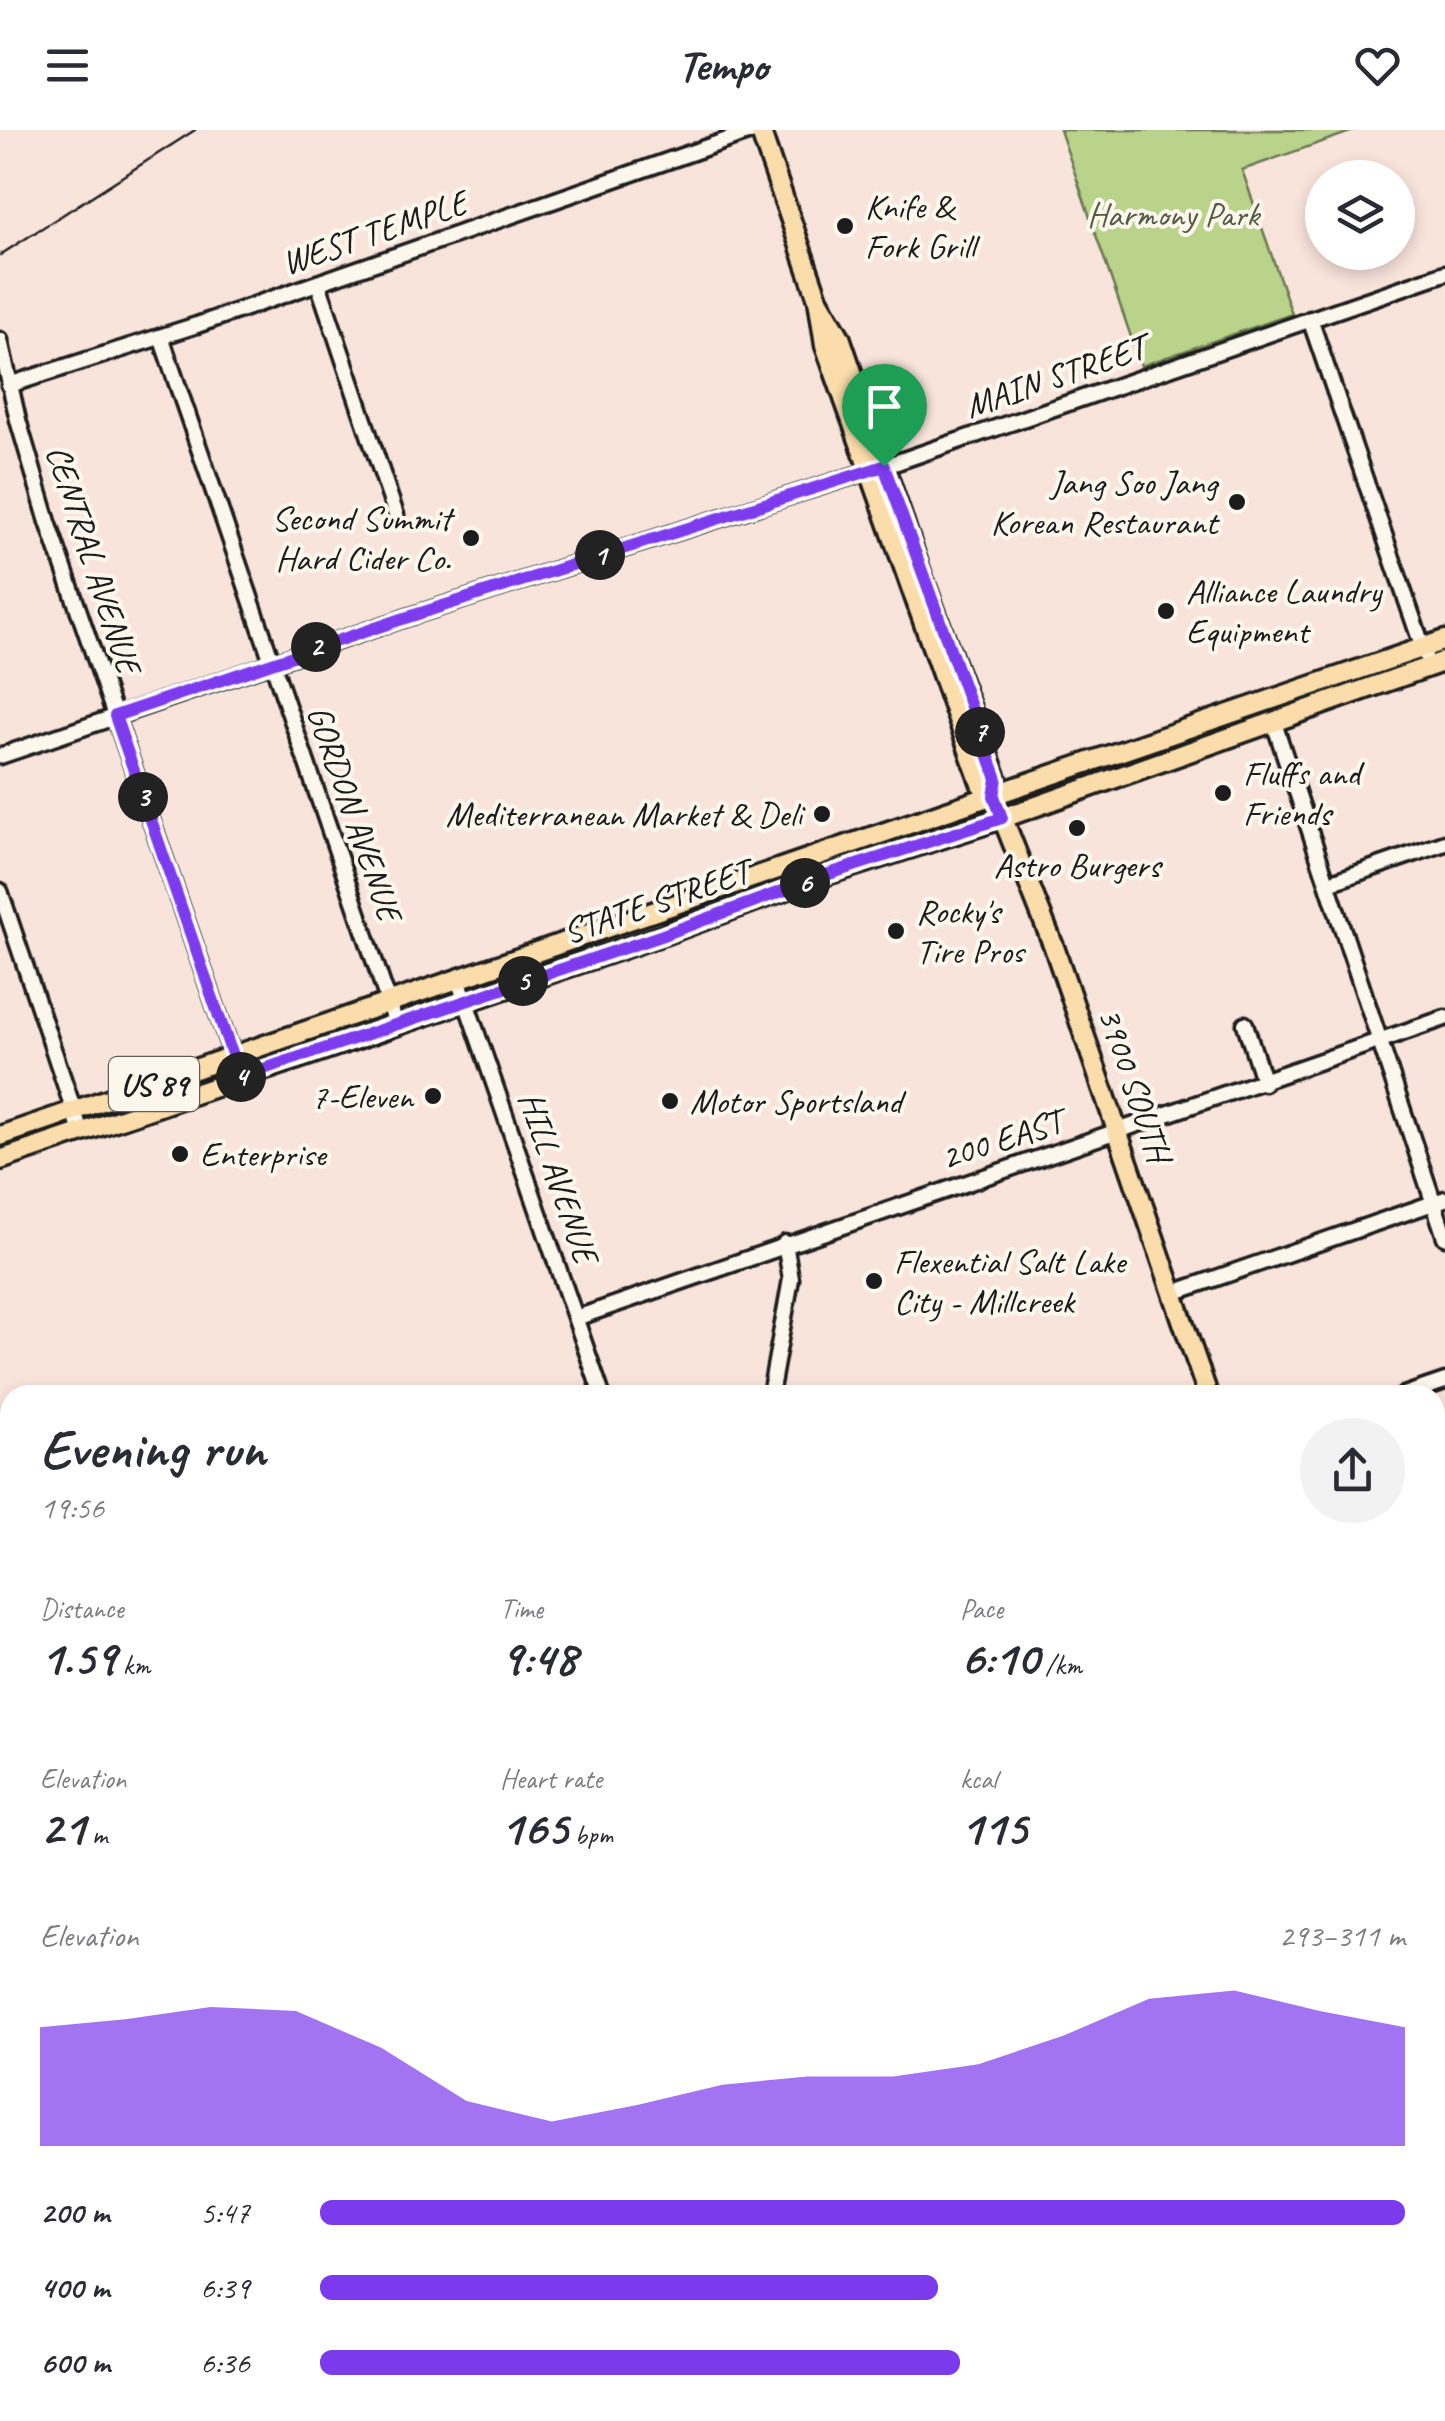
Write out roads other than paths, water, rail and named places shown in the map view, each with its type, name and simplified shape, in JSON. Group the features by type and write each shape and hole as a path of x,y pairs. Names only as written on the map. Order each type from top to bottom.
{"main road":[{"name":"3900 SOUTH","path":"758,130 818,298 825,345 876,468 981,784 994,796 1054,947 1205,1385"},
{"name":"STATE STREET","path":"0,1136 1445,640"},
{"name":"STATE STREET","path":"0,1160 1002,818 1437,664"}],"street":[{"name":"WEST TEMPLE","path":"9,385 318,283 758,130"},
{"name":"MAIN STREET","path":"0,756 272,662 876,468 1445,273"},
{"path":"318,283 396,515"},
{"path":"1310,320 1423,648 1437,664"},
{"name":"GORDON AVENUE","path":"161,336 396,1024"},
{"name":"CENTRAL AVENUE","path":"0,340 48,522 240,1077"},
{"path":"1274,722 1380,1042 1439,1201 1445,1237"},
{"path":"1330,883 1445,843"},
{"path":"0,891 82,1132"},
{"name":"HILL AVENUE","path":"458,979 599,1385"},
{"name":"200 EAST","path":"576,1318 1445,1018"},
{"path":"1245,1024 1264,1082"},
{"path":"1173,1292 1439,1201"},
{"path":"772,1385 791,1280 785,1243"}],"tram line":[{"path":"0,255 195,130"}],"place":[{"name":"Knife & Fork Grill","path":"845,226"},
{"name":"Jang Soo Jang Korean Restaurant","path":"1237,502"},
{"name":"Second Summit Hard Cider Co.","path":"471,538"},
{"name":"Alliance Laundry Equipment","path":"1166,611"},
{"name":"Fluffs and Friends","path":"1223,793"},
{"name":"Mediterranean Market & Deli","path":"822,814"},
{"name":"Astro Burgers","path":"1077,828"},
{"name":"Rocky's Tire Pros","path":"896,931"},
{"name":"7-Eleven","path":"433,1096"},
{"name":"Motor Sportsland","path":"670,1101"},
{"name":"Enterprise","path":"180,1154"},
{"name":"Flexential Salt Lake City - Millcreek","path":"874,1281"}],"park label":[{"name":"Harmony Park","path":"1173,214"}]}
